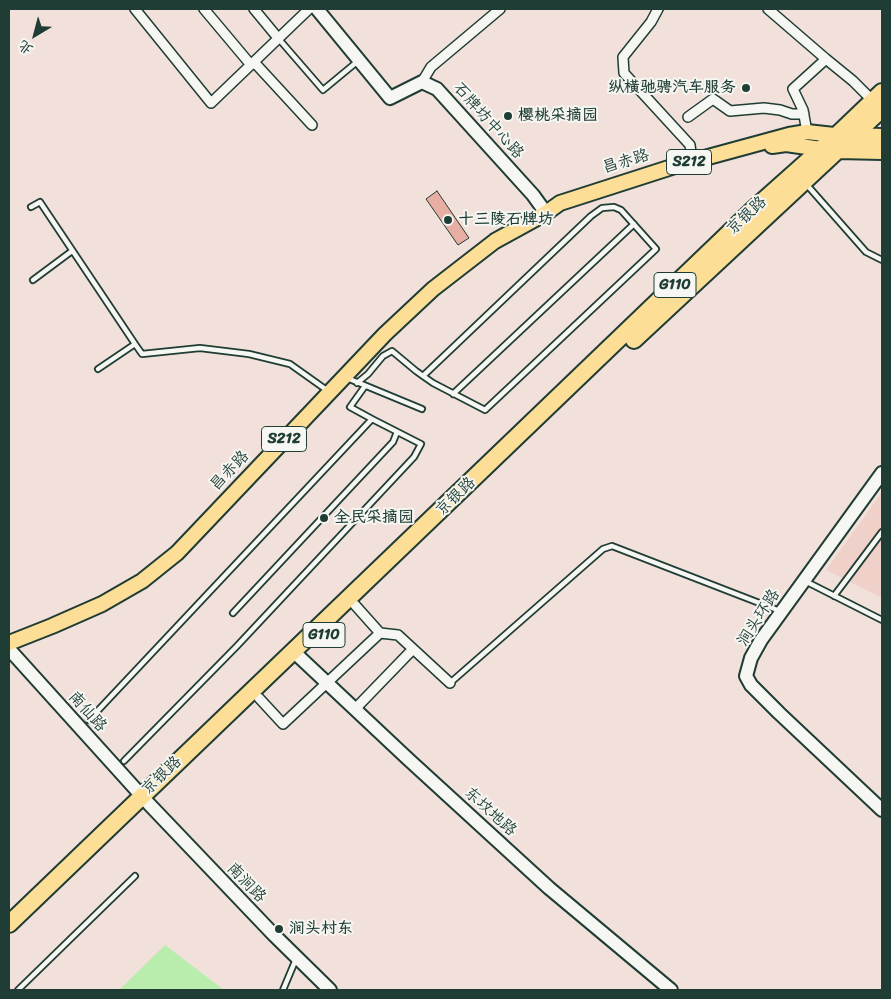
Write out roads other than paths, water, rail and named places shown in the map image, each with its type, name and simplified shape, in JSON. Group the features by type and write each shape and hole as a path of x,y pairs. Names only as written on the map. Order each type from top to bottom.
{"highway":[{"name":"京银路","path":"9,938 145,800 520,440 755,208 820,150 854,136 879,101"},
{"name":"京银路","path":"520,440 804,182 838,143 879,101"},
{"path":"854,136 882,137"},
{"path":"838,143 882,151"},
{"name":"京银路","path":"9,924 259,698 297,655 355,606 496,463"}],"main road":[{"name":"昌赤路","path":"9,643 94,608 142,581 177,552 385,334 433,289 495,241 546,213 560,203 610,185 746,145 807,132 838,143"},
{"name":"昌赤路","path":"546,213 633,184 769,146 786,144 820,150"}],"street":[{"path":"135,9 212,103 308,9"},
{"path":"204,9 252,63 312,125"},
{"path":"254,9 278,38"},
{"path":"317,9 390,98 422,82 431,67 500,9"},
{"path":"658,9 651,22 623,57 624,73 690,145 692,161"},
{"path":"768,9 879,101"},
{"path":"807,132 804,114 793,89 826,59"},
{"name":"石牌坊中心路","path":"422,82 437,89 532,194 546,213"},
{"path":"688,117 713,99 730,111 764,108 792,114 804,114"},
{"name":"涧头环路","path":"882,473 761,640 746,676 751,685 882,810"},
{"path":"355,606 380,633 398,635 450,683"},
{"path":"259,698 283,724 380,633"},
{"name":"南仙路","path":"9,649 145,800"},
{"path":"355,709 413,649"},
{"name":"东坟地路","path":"297,655 550,888 671,990"},
{"name":"南涧路","path":"145,800 296,958 330,990"}],"lane":[{"path":"278,38 323,90 359,60"},
{"path":"804,182 866,252 882,260"},
{"path":"31,207 40,202 142,354 200,348 249,354 290,364 329,392"},
{"path":"357,383 368,374 383,356 392,352 423,376 485,410 656,249 620,210 614,207 602,208 590,216 423,376"},
{"path":"453,394 634,224"},
{"path":"33,280 72,251"},
{"path":"98,369 136,344"},
{"path":"343,377 422,409"},
{"path":"124,761 237,646 414,457 421,444 350,406 365,386"},
{"path":"89,720 372,419"},
{"path":"233,613 393,442 397,432"},
{"path":"834,596 882,532"},
{"path":"450,683 603,549 612,546 781,612"},
{"path":"804,581 882,620"},
{"path":"18,990 135,876"},
{"path":"283,990 296,958"}],"place":[{"name":"纵横驰骋汽车服务","path":"746,88"},
{"name":"樱桃采摘园","path":"508,116"},
{"name":"十三陵石牌坊","path":"448,220"},
{"name":"全民采摘园","path":"324,518"},
{"name":"涧头村东","path":"279,929"}]}
